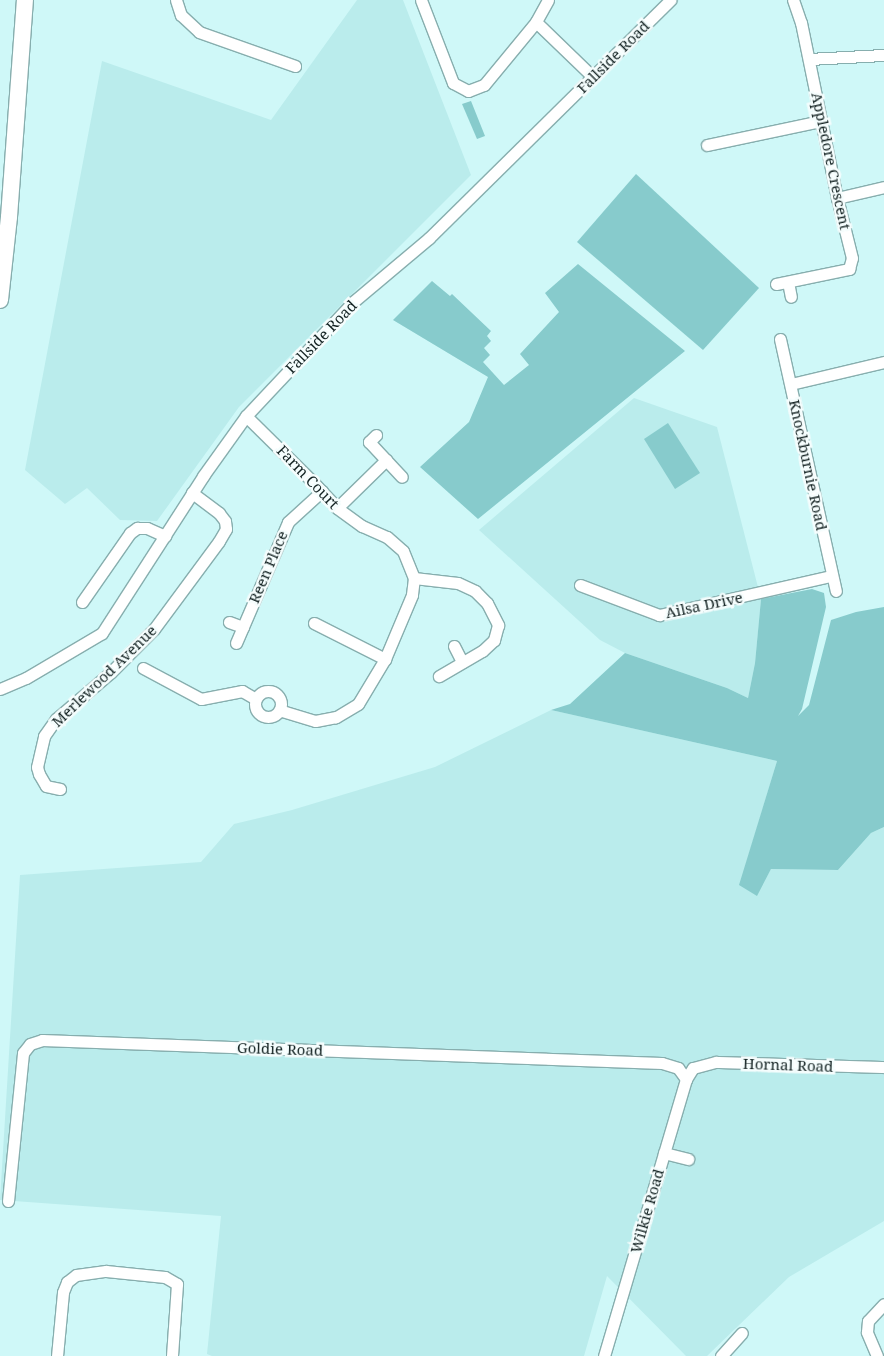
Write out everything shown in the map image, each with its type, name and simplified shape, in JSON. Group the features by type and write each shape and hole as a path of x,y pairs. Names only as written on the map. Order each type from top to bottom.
{"highway":[{"path":"0,300 9,217 25,0"}],"street":[{"path":"176,0 181,15 199,32 295,66"},
{"path":"421,0 453,83 468,91 484,85 536,22 548,0"},
{"name":"Fallside Road","path":"0,689 26,678 102,633 192,493 246,416 353,302 429,238 670,0"},
{"name":"Appledore Crescent","path":"791,297 787,282 849,269 852,258 837,198 809,59 793,0"},
{"path":"536,22 593,77"},
{"path":"809,59 884,55"},
{"path":"708,145 821,121"},
{"path":"837,198 884,187"},
{"name":"Knockburnie Road","path":"780,339 836,591"},
{"path":"791,384 884,362"},
{"name":"Farm Court","path":"246,416 337,508 362,526 386,537 403,551 414,578"},
{"path":"376,435 369,442 402,477"},
{"path":"337,508 386,460"},
{"name":"Reen Place","path":"236,643 288,522 322,491"},
{"name":"Merlewood Avenue","path":"60,789 46,786 38,774 37,767 44,736 62,713 111,672 154,629 226,529 225,521 219,513 192,493"},
{"path":"82,602 130,533 137,528 147,528 165,536"},
{"name":"Ailsa Drive","path":"580,585 659,615 832,576"},
{"path":"280,710 315,721 336,717 358,704 385,659 412,595 414,578 458,583 475,591 491,609 498,625 494,640 482,651 439,676"},
{"path":"229,622 243,627"},
{"path":"314,623 332,628 385,659"},
{"path":"454,646 462,662"},
{"path":"143,668 201,699 242,691 256,699"},
{"path":"261,692 274,692 280,697 280,710 274,716 261,715 255,708 256,699 261,692"},
{"name":"Goldie Road","path":"8,1201 22,1053 30,1044 42,1040 662,1064 678,1068 686,1079"},
{"name":"Hornal Road","path":"693,1068 716,1062 884,1067"},
{"name":"Wilkie Road","path":"604,1356 686,1079 693,1068"},
{"path":"664,1153 688,1159"},
{"path":"57,1356 63,1292 67,1282 76,1275 106,1271 165,1277 178,1284 172,1356"},
{"path":"877,1356 867,1332 868,1321 884,1304"},
{"path":"721,1356 742,1333"}],"shaded area":[{"path":"357,0 403,0 471,175 239,407 157,521 120,520 87,488 65,504 25,470 102,61 271,120"},
{"path":"471,101 485,136 477,139 462,104"},
{"path":"636,174 759,288 703,350 577,242"},
{"path":"578,264 685,351 478,519 420,467 469,422 488,377 393,320 432,281 450,296 452,294 491,331 487,336 491,341 484,348 490,355 483,362 504,385 529,365 520,354 559,312 545,293"},
{"path":"634,398 717,427 761,599 755,663 748,698 727,688 625,653 600,640 479,530"},
{"path":"668,423 700,473 675,489 644,439"},
{"path":"812,589 824,593 826,607 802,709 798,716 809,705 831,620 856,612 884,607 884,827 871,833 838,870 771,869 757,896 739,885 777,761 551,710 570,704 625,653 727,688 748,698 755,663 761,599"},
{"path":"551,710 777,761 740,884 756,895 771,869 838,870 871,833 884,827 884,1221 789,1277 707,1356 686,1356 607,1276 584,1356 212,1356 207,1354 221,1216 0,1200 20,875 201,862 234,824 292,810 435,767"}]}
